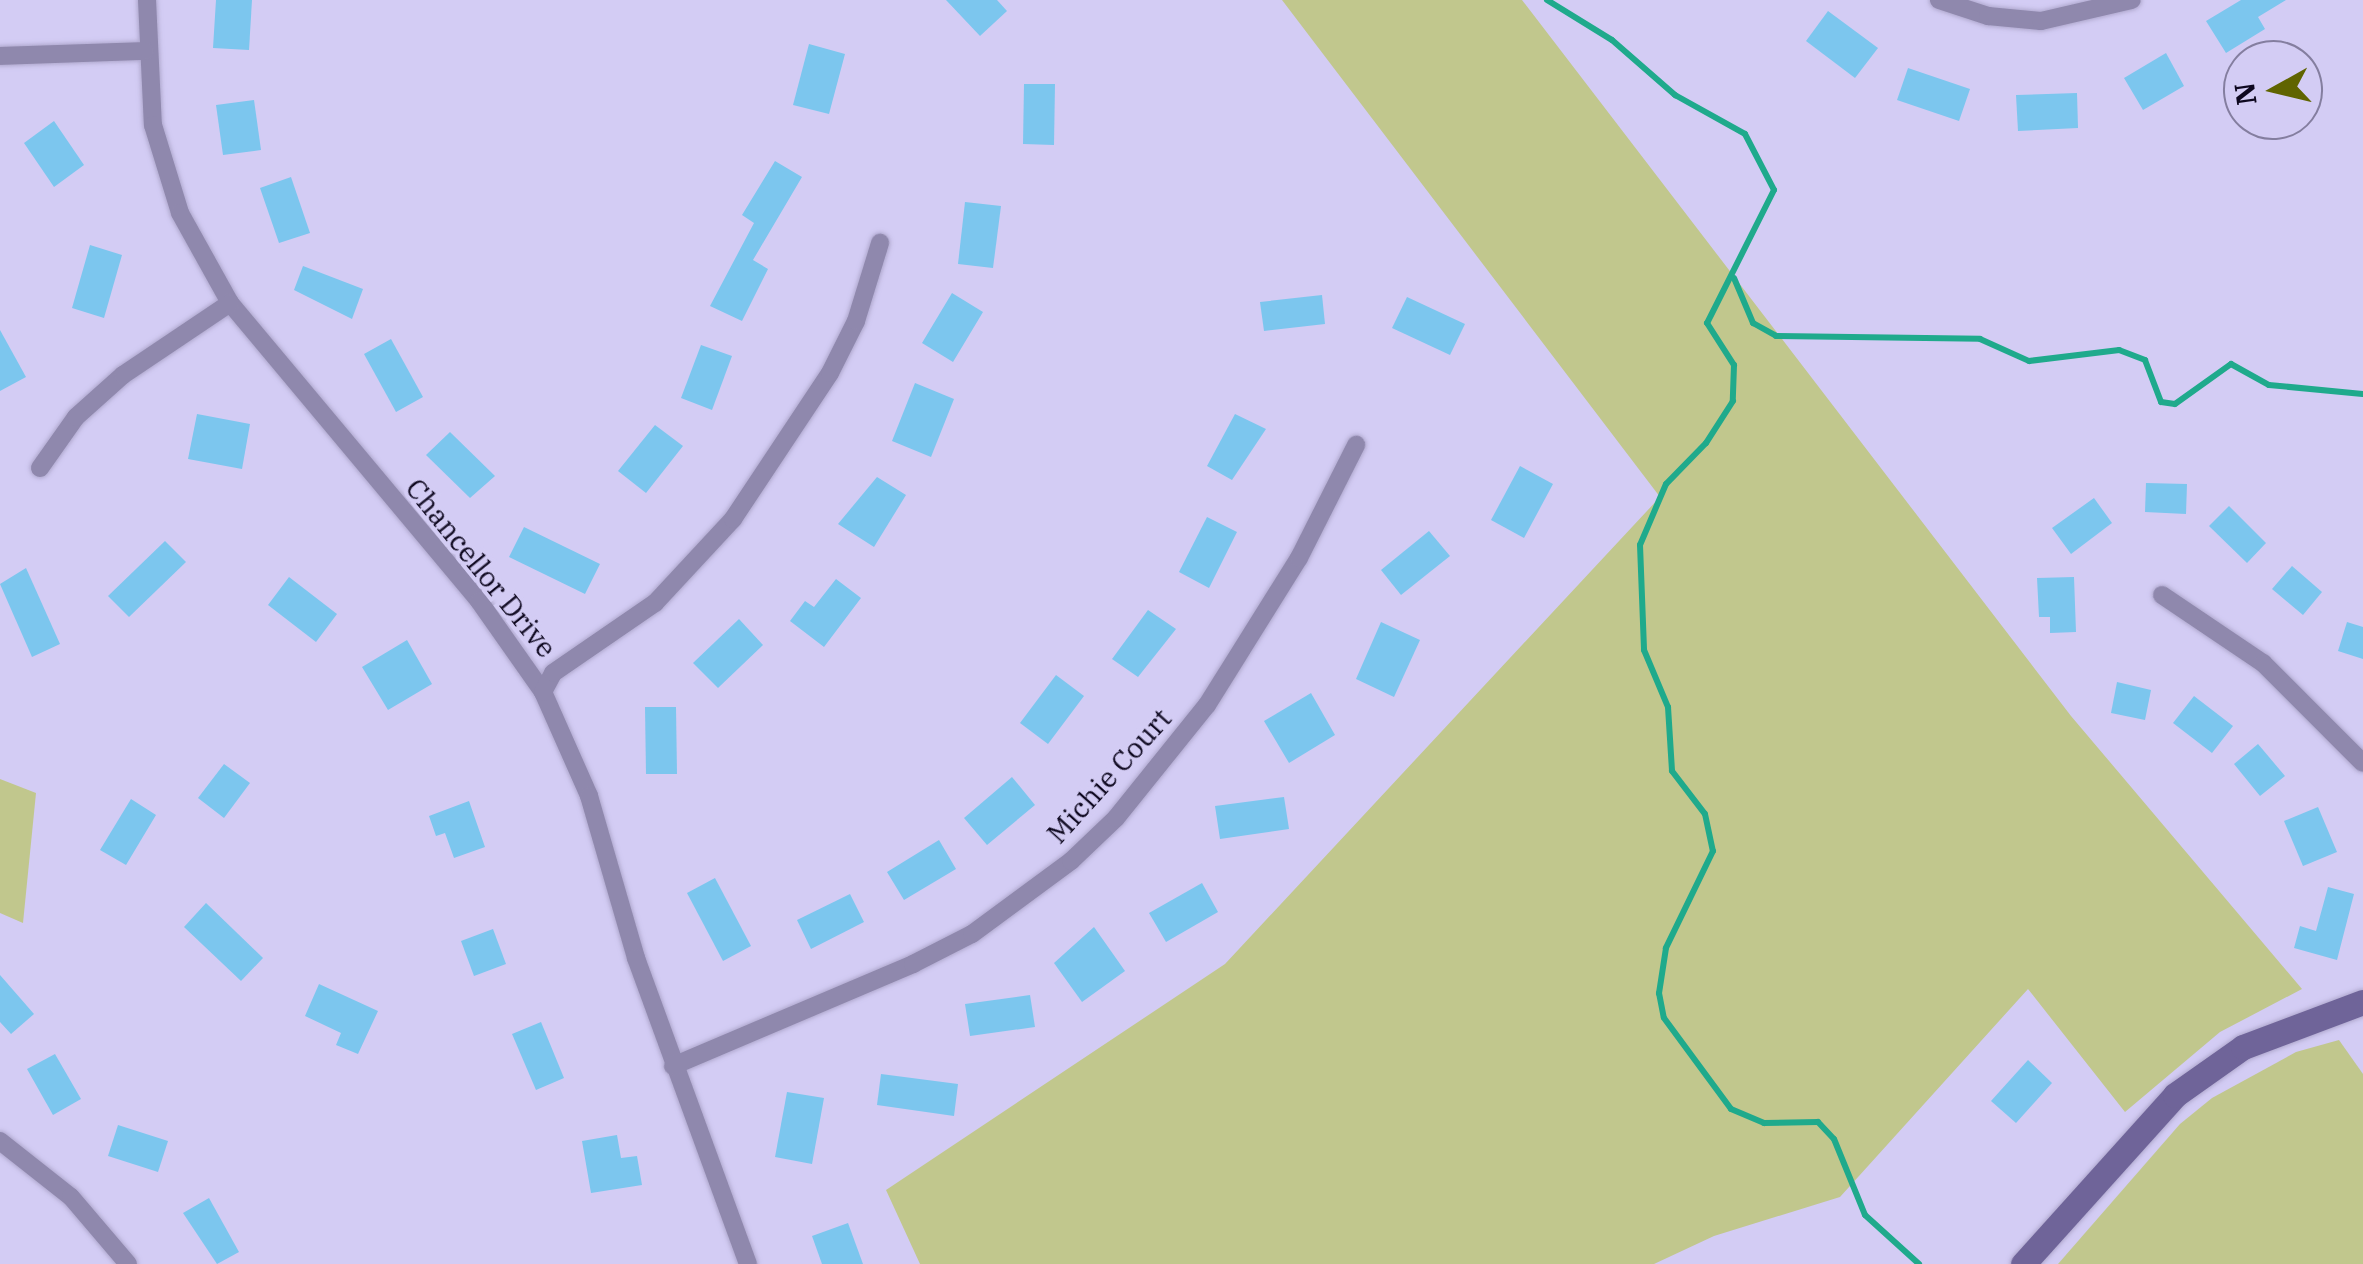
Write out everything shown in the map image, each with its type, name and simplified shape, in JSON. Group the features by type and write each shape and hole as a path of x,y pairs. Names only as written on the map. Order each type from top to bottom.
{"main road":[{"path":"2023,1264 2142,1127 2199,1076 2243,1048 2363,1002"}],"street":[{"name":"Chancellor Drive","path":"147,0 145,51 163,164 180,213 230,302 479,601 543,692 590,796 673,1066 748,1264"},
{"path":"1939,0 1988,16 2041,21 2132,0"},
{"path":"0,56 145,51"},
{"path":"543,692 553,673 655,603 733,520 830,373 856,321 880,243"},
{"path":"40,468 76,417 124,374 230,302"},
{"name":"Michie Court","path":"673,1066 913,964 972,934 1071,861 1116,818 1208,705 1299,558 1356,445"},
{"path":"2162,596 2263,663 2362,756"},
{"path":"0,1141 71,1198 128,1264"}],"green space":[{"path":"1282,0 1522,0 2071,716 2302,989 2220,1032 2125,1112 2028,989 1840,1197 1714,1236 1654,1264 920,1264 886,1190 1225,964 1660,497"},
{"path":"0,779 36,793 23,923 0,913"},
{"path":"2339,1040 2363,1074 2363,1264 2058,1264 2180,1124 2212,1098 2296,1052"}],"building":[{"path":"216,0 252,0 249,50 213,48"},
{"path":"946,0 997,0 1007,11 980,36"},
{"path":"2241,0 2286,0 2258,17 2265,29 2247,40 2223,40 2223,48 2206,21"},
{"path":"1828,11 1878,48 1855,78 1806,41"},
{"path":"809,44 845,54 829,114 793,105"},
{"path":"2166,53 2184,86 2143,110 2124,78"},
{"path":"1908,68 1970,89 1959,121 1897,100"},
{"path":"1024,84 1055,84 1054,145 1023,144"},
{"path":"2077,93 2078,128 2018,131 2016,95"},
{"path":"254,100 261,150 223,155 216,105"},
{"path":"54,121 84,165 54,187 24,143"},
{"path":"775,161 802,177 753,260 768,269 742,321 710,306 754,223 742,215"},
{"path":"291,177 310,233 279,243 260,188"},
{"path":"965,202 1001,206 993,268 958,264"},
{"path":"90,245 122,255 104,318 72,308"},
{"path":"303,266 363,289 352,319 294,290"},
{"path":"952,293 983,312 953,362 922,343"},
{"path":"1322,295 1325,324 1264,331 1260,302"},
{"path":"1407,297 1465,324 1450,355 1392,328"},
{"path":"0,330 26,377 0,391"},
{"path":"391,339 423,397 396,412 364,354"},
{"path":"701,345 732,356 712,410 681,398"},
{"path":"915,383 954,399 931,457 892,441"},
{"path":"197,414 250,424 242,469 188,459"},
{"path":"1235,414 1266,429 1232,480 1207,466"},
{"path":"655,425 683,446 646,493 618,471"},
{"path":"450,432 495,476 470,498 426,455"},
{"path":"1520,466 1553,484 1524,538 1491,520"},
{"path":"877,477 906,495 874,547 838,524"},
{"path":"2146,483 2187,484 2186,514 2145,512"},
{"path":"2094,498 2112,523 2071,554 2052,528"},
{"path":"2229,506 2266,543 2247,563 2209,526"},
{"path":"1207,517 1237,532 1209,588 1179,572"},
{"path":"524,527 600,564 585,594 509,557"},
{"path":"1429,531 1450,556 1401,595 1381,570"},
{"path":"165,541 186,562 129,617 108,596"},
{"path":"2292,566 2322,592 2303,615 2272,589"},
{"path":"26,568 60,644 32,657 0,584"},
{"path":"289,577 337,614 316,642 268,605"},
{"path":"2074,577 2076,632 2050,633 2050,617 2039,617 2037,578"},
{"path":"836,579 861,598 824,647 790,621 805,601 814,607"},
{"path":"1148,610 1176,629 1138,677 1112,659"},
{"path":"739,619 763,645 718,688 693,663"},
{"path":"1381,622 1420,640 1394,697 1356,679"},
{"path":"2347,622 2363,627 2363,659 2338,651"},
{"path":"407,640 432,684 388,710 362,667"},
{"path":"1056,675 1084,696 1048,744 1020,723"},
{"path":"2117,682 2151,690 2145,720 2111,713"},
{"path":"1311,693 1335,735 1289,763 1264,721"},
{"path":"2194,696 2233,726 2212,753 2173,723"},
{"path":"645,707 676,707 677,774 646,774"},
{"path":"2258,744 2285,776 2260,796 2234,764"},
{"path":"224,764 250,783 224,818 198,798"},
{"path":"1012,777 1035,805 987,845 964,818"},
{"path":"1284,797 1289,829 1220,839 1215,806"},
{"path":"131,799 156,815 126,865 100,850"},
{"path":"469,801 485,847 454,858 445,833 436,836 429,816"},
{"path":"2318,807 2337,852 2303,866 2284,821"},
{"path":"939,840 956,869 904,900 887,872"},
{"path":"715,878 751,946 723,961 687,893"},
{"path":"1202,883 1218,912 1166,942 1149,913"},
{"path":"2328,887 2354,894 2337,960 2294,948 2300,926 2316,931"},
{"path":"850,894 864,922 811,949 797,920"},
{"path":"206,903 263,958 241,981 184,927"},
{"path":"1094,927 1125,971 1082,1002 1054,963"},
{"path":"493,929 506,964 474,976 461,941"},
{"path":"0,975 34,1014 11,1034 0,1022"},
{"path":"319,984 378,1011 358,1054 336,1045 341,1033 305,1016"},
{"path":"1030,995 1035,1027 970,1036 965,1004"},
{"path":"541,1022 564,1078 536,1090 512,1034"},
{"path":"55,1054 81,1099 53,1115 27,1069"},
{"path":"2028,1060 2052,1083 2016,1123 1991,1101"},
{"path":"881,1074 958,1084 954,1116 877,1105"},
{"path":"787,1092 824,1098 812,1164 775,1157"},
{"path":"118,1125 168,1141 158,1172 108,1156"},
{"path":"617,1135 621,1158 637,1156 642,1185 591,1193 582,1141"},
{"path":"209,1198 239,1252 217,1264 183,1213"},
{"path":"848,1223 863,1264 822,1264 812,1236"}],"waterway":[{"path":"1547,0 1612,40 1675,95 1745,134 1774,190 1707,323 1734,365 1733,401 1706,443 1666,484 1640,545 1644,650 1668,707 1672,771 1705,814 1713,851 1666,948 1659,993 1664,1018 1731,1109 1764,1123 1818,1122 1834,1139 1865,1215 1919,1264"},
{"path":"1734,278 1753,323 1776,336 1980,339 2029,361 2119,350 2145,360 2161,402 2175,404 2231,364 2269,385 2363,394"}]}
